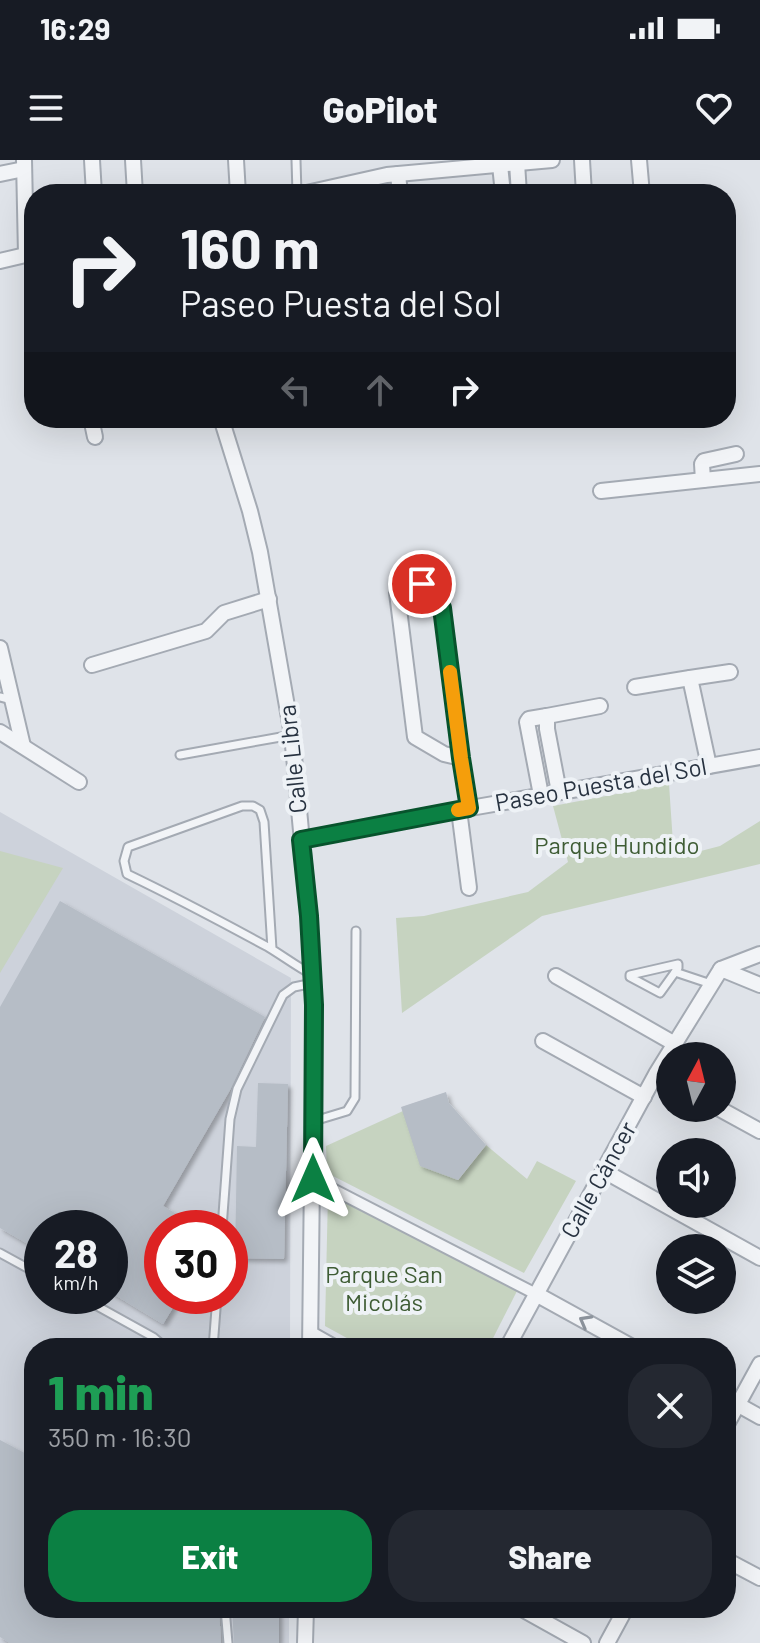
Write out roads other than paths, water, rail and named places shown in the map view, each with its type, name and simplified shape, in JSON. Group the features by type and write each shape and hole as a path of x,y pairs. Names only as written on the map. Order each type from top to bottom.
{"street":[{"path":"92,160 93,184"},
{"path":"133,160 134,184"},
{"path":"236,160 237,184"},
{"path":"348,184 398,174 552,160"},
{"path":"582,160 583,184"},
{"path":"639,160 641,184"},
{"path":"517,163 518,184"},
{"path":"0,174 24,164 25,184"},
{"path":"500,165 502,184"},
{"path":"398,174 399,184"},
{"path":"0,261 24,255"},
{"path":"93,428 95,437"},
{"name":"Calle Libra","path":"224,428 250,511 269,599 292,735 313,979 310,1338"},
{"path":"703,480 704,461 736,454"},
{"path":"601,491 760,474"},
{"path":"461,758 444,754 415,737 397,593 406,585 422,584 432,591 442,608 461,758 469,888"},
{"path":"92,665 206,631 224,613 269,599"},
{"path":"0,648 6,699 23,746"},
{"path":"635,687 730,672"},
{"path":"690,678 709,766"},
{"path":"541,795 527,722 529,719 600,706"},
{"path":"547,716 559,792"},
{"path":"0,732 79,782"},
{"name":"Paseo Puesta del Sol","path":"301,840 760,757"},
{"path":"721,969 760,954"},
{"path":"721,969 760,985"},
{"name":"Calle Cáncer","path":"676,1042 721,969"},
{"path":"556,976 672,1042"},
{"path":"543,1041 644,1097"},
{"name":"Calle Cáncer","path":"512,1338 644,1097 656,1085"},
{"path":"736,1118 760,1131"},
{"path":"604,1171 760,1258"},
{"path":"313,1179 616,1338"},
{"path":"736,1397 760,1364"},
{"path":"736,1404 760,1417"},
{"path":"736,1565 760,1578"},
{"path":"305,1643 306,1618"},
{"path":"538,1618 583,1643"},
{"path":"607,1643 621,1618"}],"lane":[{"path":"296,160 298,184"},
{"path":"180,755 292,735"},
{"path":"272,949 264,822 260,810 242,806 128,847 124,861 127,874 272,949 313,979"},
{"path":"314,1121 347,1111 355,1098 356,931"},
{"path":"678,964 675,972 659,993 630,977 678,964"},
{"path":"675,972 711,984"},
{"path":"223,1210 230,1119 237,1089 283,995 313,979"},
{"path":"0,1253 24,1266"},
{"path":"111,1314 154,1338"},
{"path":"214,1338 216,1314"},
{"path":"226,1618 228,1643"}],"park label":[{"name":"Parque Hundido","path":"617,846"},
{"name":"Parque San Micolás","path":"384,1289"}]}
